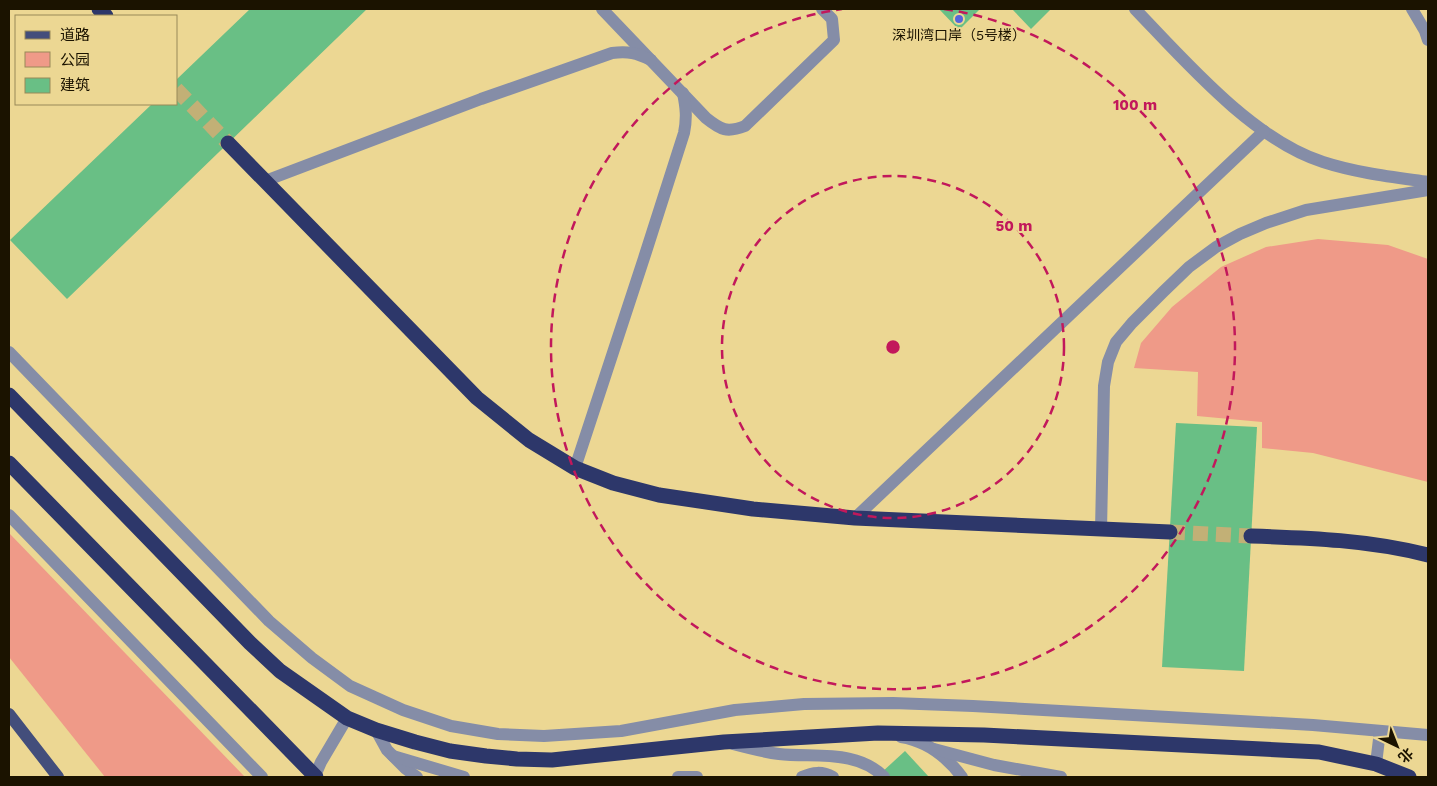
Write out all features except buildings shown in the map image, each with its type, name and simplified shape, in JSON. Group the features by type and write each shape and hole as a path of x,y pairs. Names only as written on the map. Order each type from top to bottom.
{"highway":[{"path":"228,143 477,398 529,440 575,468 613,483 659,495 753,509 855,518 1170,532"},
{"path":"9,395 250,644 280,671 347,718 376,730 450,751 517,759 552,760 724,742 878,733 984,736 1319,752 1376,764 1409,777"},
{"path":"9,463 316,777"},
{"path":"1251,536 1330,539 1371,543 1428,555"}],"main road":[{"path":"9,714 58,777"}],"street":[{"path":"602,9 706,118 724,130 734,130 745,126 834,40 832,19 822,9"},
{"path":"1135,9 1229,102 1264,131 1293,149 1322,162 1369,173 1428,182"},
{"path":"1412,9 1425,30 1428,40"},
{"path":"265,181 612,53 637,53 651,60"},
{"path":"575,468 684,133 687,120 683,93"},
{"path":"855,518 1264,131"},
{"path":"1101,530 1104,386 1108,362 1116,342 1132,323 1162,292 1216,247 1266,222 1306,210 1428,190"},
{"path":"9,352 269,621 312,658 350,686 403,710 451,726 498,734 544,736 622,731 735,710 804,704 893,703 1294,724 1428,735"},
{"path":"9,515 262,777"},
{"path":"316,777 321,762 347,718"},
{"path":"376,730 387,750 417,777"},
{"path":"1376,764 1380,731"},
{"path":"878,733 909,738 934,749 994,765 1061,777"},
{"path":"724,742 781,754 813,755 855,760 870,766 884,777"},
{"path":"934,749 953,765 962,777"},
{"path":"393,756 464,777"},
{"path":"802,777 815,772 833,777"},
{"path":"678,777 697,777"}],"green space":[{"path":"1318,239 1388,245 1428,259 1428,482 1313,453 1262,448 1262,422 1197,416 1198,372 1134,368 1141,343 1172,307 1221,267 1266,247"},
{"path":"9,533 245,777 105,777 9,657"}],"tunnel":[{"path":"178,91 228,143"},
{"path":"1170,532 1251,536"}],"place":[{"name":"深圳湾口岸（5号楼）","path":"959,19"}]}
